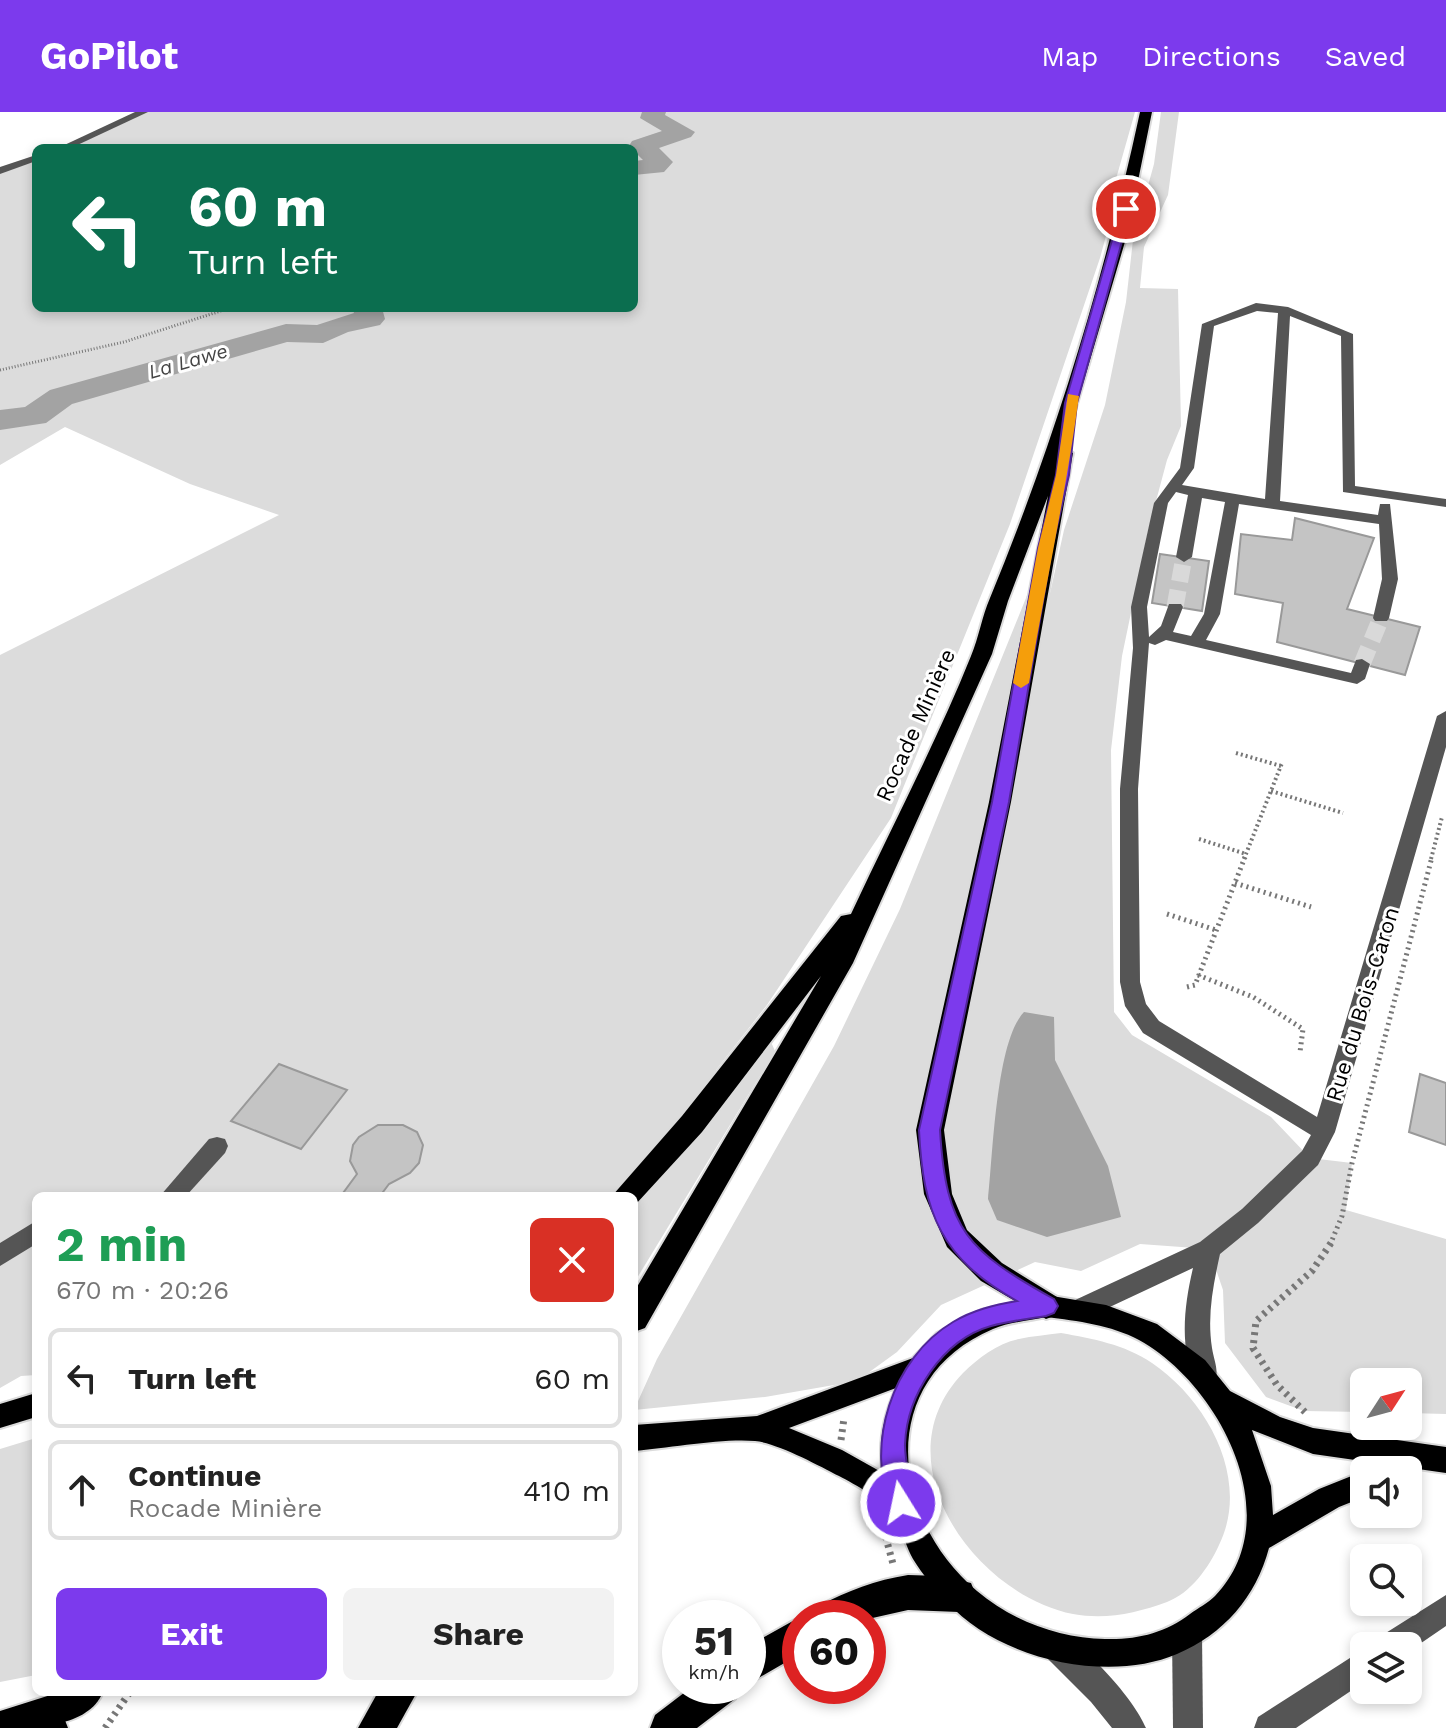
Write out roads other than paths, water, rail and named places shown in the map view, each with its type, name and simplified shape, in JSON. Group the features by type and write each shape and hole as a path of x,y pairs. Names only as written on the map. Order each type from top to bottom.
{"highway":[{"name":"Rocade Minière","path":"638,1312 793,1049 881,880 982,654 998,601 1025,539 1071,403 1120,235 1146,112"},
{"path":"1046,1306 995,1278 963,1247 941,1211 930,1130 1000,802 1045,548 1062,475 1071,403"},
{"path":"630,1192 692,1124 881,880"},
{"path":"865,1600 909,1592 959,1595"},
{"path":"376,1728 396,1696"},
{"path":"668,1728 699,1704"}],"main road":[{"path":"1046,1306 1082,1309 1109,1316 1160,1339 1205,1376 1225,1401 1252,1453 1259,1482 1258,1539 1244,1576 1220,1609 1187,1634 1158,1647 1125,1653 1091,1653 1057,1648 1005,1627 959,1595 934,1567 914,1536 901,1503 894,1473 893,1444 897,1416 919,1368 938,1346 961,1329 987,1317 1046,1306"},
{"path":"638,1438 757,1428 919,1368"},
{"path":"1225,1401 1273,1427 1313,1441 1446,1460"},
{"path":"0,1416 32,1406"},
{"path":"757,1428 839,1460 874,1480 901,1503"},
{"path":"1422,1467 1446,1460"},
{"path":"1258,1539 1329,1498 1350,1490"},
{"path":"23,1726 81,1696"}],"street":[{"path":"72,144 143,112"},
{"path":"0,171 32,159"},
{"path":"1324,1132 1167,1038 1143,1018 1136,1006 1130,982 1129,789 1141,648 1139,607 1161,503 1187,468 1208,324 1256,307 1284,310 1347,334 1348,489 1446,503"},
{"path":"1272,504 1284,310"},
{"path":"1174,487 1196,493 1386,521"},
{"path":"1184,557 1196,493"},
{"path":"1381,618 1390,579 1384,495"},
{"path":"1196,642 1212,614 1233,498"},
{"path":"1141,648 1164,635 1173,619 1175,607"},
{"path":"1164,635 1360,671"},
{"name":"Rue du Bois-Caron","path":"1082,1309 1209,1249 1286,1184 1310,1158 1324,1132 1446,716"},
{"path":"176,1192 217,1146"},
{"path":"0,1256 32,1234"},
{"path":"1205,1376 1194,1334 1209,1249"},
{"path":"1412,1632 1446,1609"},
{"path":"1187,1634 1188,1728"},
{"path":"1057,1648 1102,1691 1131,1728"},
{"path":"1269,1728 1350,1673"}],"waterway":[{"name":"La Lawe","path":"638,168 655,167 661,162 641,146 683,132 652,118 654,112"},
{"name":"La Lawe","path":"0,420 34,416 61,397 286,333 323,334 339,325 370,319 368,312"}],"tunnel":[{"path":"1175,607 1184,557"},
{"path":"1362,664 1381,618"}]}
